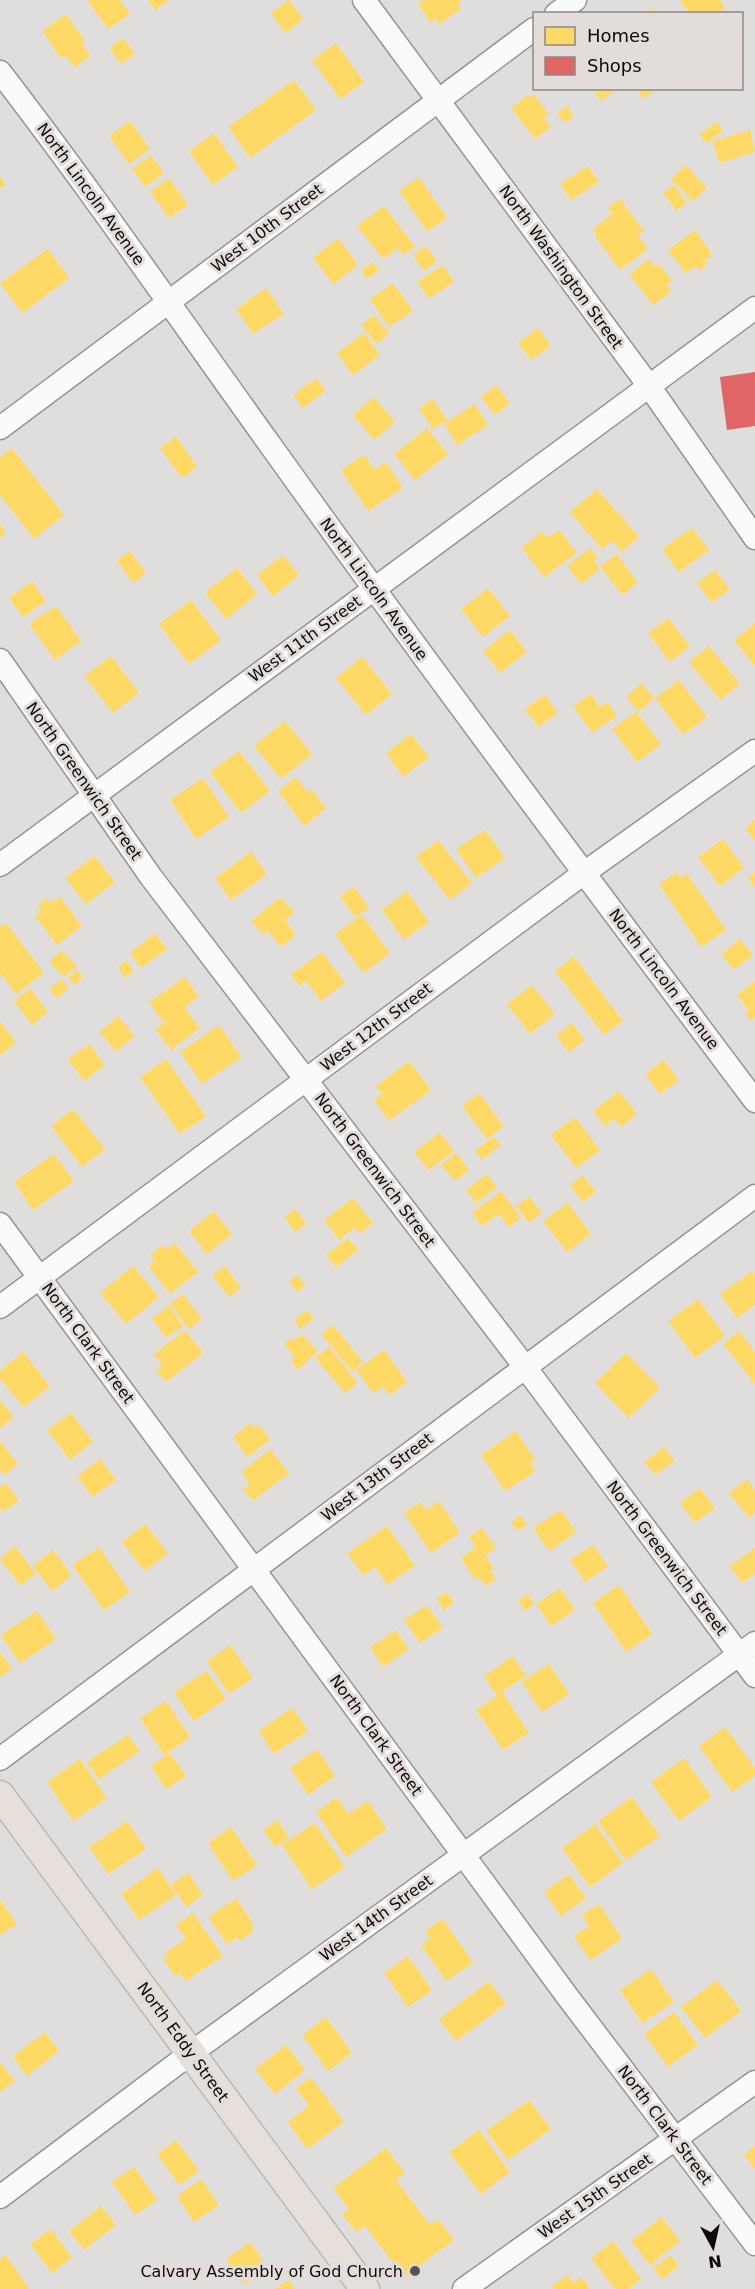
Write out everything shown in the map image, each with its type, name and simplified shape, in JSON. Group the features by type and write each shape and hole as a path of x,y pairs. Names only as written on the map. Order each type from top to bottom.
{"main road":[{"name":"North Eddy Street","path":"0,1796 364,2289"}],"street":[{"name":"North Washington Street","path":"364,0 649,386 755,537"},
{"path":"559,12 575,0"},
{"name":"West 10th Street","path":"0,428 533,30"},
{"name":"North Lincoln Avenue","path":"0,72 65,156 270,446 374,588 755,1101"},
{"name":"West 11th Street","path":"0,865 755,308"},
{"name":"North Greenwich Street","path":"0,660 151,877 525,1367 747,1649 755,1676"},
{"name":"West 12th Street","path":"0,1307 584,873 755,751"},
{"name":"West 13th Street","path":"0,1759 755,1196"},
{"name":"North Clark Street","path":"0,1224 464,1855 755,2244"},
{"name":"West 14th Street","path":"0,2197 191,2053 747,1649"},
{"name":"West 15th Street","path":"464,2289 755,2082"}],"building: Homes":[{"path":"87,0 120,0 130,14 108,29"},
{"path":"148,0 169,0 155,10"},
{"path":"289,0 303,19 285,33 271,13"},
{"path":"424,0 462,0 457,4 461,9 439,24 436,19 431,23 418,4"},
{"path":"680,0 720,0 725,8 719,12 688,12"},
{"path":"66,14 85,41 82,44 90,56 74,67 65,55 61,58 42,31"},
{"path":"123,38 135,54 121,64 109,48"},
{"path":"336,43 364,82 340,99 312,60"},
{"path":"294,80 316,110 250,158 228,127"},
{"path":"593,90 616,90 601,101"},
{"path":"636,90 656,90 643,99"},
{"path":"533,94 549,114 544,118 551,127 535,139 511,108 528,95 530,97"},
{"path":"567,106 574,116 564,123 557,113"},
{"path":"130,121 150,149 129,164 109,136"},
{"path":"717,122 723,131 706,143 699,134"},
{"path":"750,130 755,152 719,163 713,141"},
{"path":"214,133 238,167 213,185 189,151"},
{"path":"151,155 164,173 145,187 132,169"},
{"path":"686,165 707,188 693,201 671,179"},
{"path":"588,166 599,182 571,200 560,184"},
{"path":"0,176 6,185 0,188"},
{"path":"419,177 447,218 427,231 399,191"},
{"path":"169,178 188,205 169,218 150,192"},
{"path":"674,185 687,203 676,210 663,193"},
{"path":"620,199 644,231 638,236 648,249 620,270 595,236 597,234 593,229 612,214 607,208"},
{"path":"384,206 415,247 403,255 398,248 383,259 357,226"},
{"path":"695,230 712,254 704,261 707,265 699,271 695,266 686,273 668,250"},
{"path":"338,238 358,265 333,284 313,258"},
{"path":"426,246 437,261 424,271 413,255"},
{"path":"48,249 69,278 22,313 0,283"},
{"path":"649,259 655,267 659,264 672,281 667,285 671,292 653,305 629,274"},
{"path":"373,262 379,270 367,279 361,270"},
{"path":"443,265 454,282 429,299 417,282"},
{"path":"393,283 413,311 389,327 370,299"},
{"path":"266,288 284,314 253,334 236,309"},
{"path":"374,315 389,333 377,344 361,325"},
{"path":"538,328 551,346 531,360 518,343"},
{"path":"364,333 380,355 353,375 337,353"},
{"path":"316,378 326,391 303,408 293,395"},
{"path":"496,385 510,403 495,415 481,397"},
{"path":"374,397 395,422 374,440 353,415"},
{"path":"433,399 447,420 433,429 419,408"},
{"path":"475,404 488,425 457,445 444,424"},
{"path":"427,428 448,454 415,480 394,454"},
{"path":"176,436 197,467 182,478 160,448"},
{"path":"12,448 64,515 34,539 0,495 0,457"},
{"path":"364,455 374,470 386,462 403,488 368,511 341,470"},
{"path":"597,489 639,537 622,552 612,541 602,549 570,512"},
{"path":"0,524 6,533 0,537"},
{"path":"692,528 709,550 679,572 662,549"},
{"path":"559,530 577,553 544,577 522,548 541,532 548,537"},
{"path":"590,548 598,558 594,561 600,569 581,584 567,566"},
{"path":"130,551 146,573 133,583 117,561"},
{"path":"617,554 638,583 622,595 600,566"},
{"path":"283,555 299,575 273,596 257,575"},
{"path":"237,568 257,594 226,619 205,592"},
{"path":"715,570 730,589 712,603 697,583"},
{"path":"32,581 46,601 23,617 9,598"},
{"path":"488,588 510,616 483,637 461,609"},
{"path":"191,600 221,640 189,664 159,624"},
{"path":"56,606 81,641 55,660 29,624"},
{"path":"668,618 690,646 670,662 648,633"},
{"path":"755,623 755,666 734,640"},
{"path":"510,630 527,652 500,673 483,651"},
{"path":"709,646 740,684 720,700 689,662"},
{"path":"111,656 139,693 113,713 84,676"},
{"path":"362,657 392,694 366,715 336,678"},
{"path":"679,680 707,717 683,735 655,698"},
{"path":"641,683 654,698 639,712 626,697"},
{"path":"591,694 600,707 608,702 617,716 592,733 573,706"},
{"path":"545,695 558,713 538,727 525,708"},
{"path":"636,712 661,744 637,762 612,729"},
{"path":"285,721 312,754 281,779 254,746"},
{"path":"411,734 429,757 403,777 386,753"},
{"path":"239,751 270,791 241,813 210,772"},
{"path":"296,777 307,792 311,789 326,808 304,826 278,791"},
{"path":"203,778 229,817 196,839 170,800"},
{"path":"755,820 755,841 745,828"},
{"path":"485,830 505,858 476,878 456,849"},
{"path":"723,839 744,868 720,886 698,857"},
{"path":"438,840 472,883 450,900 416,857"},
{"path":"251,852 267,874 231,900 215,878"},
{"path":"94,856 115,882 86,904 65,878"},
{"path":"677,872 680,878 687,874 726,930 701,947 659,884"},
{"path":"755,872 755,888 748,877"},
{"path":"354,887 369,908 355,917 340,896"},
{"path":"407,891 429,922 404,940 382,910"},
{"path":"60,897 82,926 57,945 35,916 41,911 37,906 47,898 51,903"},
{"path":"281,897 294,912 285,920 296,935 281,947 268,931 263,935 251,921"},
{"path":"362,915 390,954 363,973 335,934"},
{"path":"6,923 44,973 16,994 0,973 0,927"},
{"path":"155,933 167,949 141,968 130,953"},
{"path":"740,939 753,955 734,970 721,954"},
{"path":"62,950 77,966 64,977 49,961"},
{"path":"322,952 345,983 321,1001 306,981 299,986 291,974"},
{"path":"574,957 623,1021 604,1035 555,971"},
{"path":"126,961 134,971 125,978 118,967"},
{"path":"77,970 83,977 74,985 68,977"},
{"path":"185,977 199,997 184,1007 200,1028 171,1050 155,1029 172,1017 163,1022 149,1002"},
{"path":"61,979 69,988 57,998 49,989"},
{"path":"755,981 755,1018 751,1021 745,1014 749,1011 737,995"},
{"path":"532,985 555,1014 530,1034 507,1004"},
{"path":"30,988 48,1012 32,1025 14,1001"},
{"path":"118,1016 135,1036 116,1051 99,1032"},
{"path":"0,1021 16,1043 0,1055"},
{"path":"572,1023 585,1040 569,1052 556,1036"},
{"path":"219,1025 241,1057 202,1084 180,1052"},
{"path":"89,1044 105,1065 84,1081 68,1059"},
{"path":"166,1059 206,1116 180,1134 140,1077"},
{"path":"664,1060 679,1080 660,1094 645,1074"},
{"path":"409,1061 431,1090 389,1121 374,1100 382,1094 376,1086"},
{"path":"619,1091 637,1114 621,1127 614,1118 605,1126 593,1111"},
{"path":"479,1093 504,1126 487,1139 462,1106"},
{"path":"73,1109 105,1149 82,1167 51,1126"},
{"path":"575,1117 600,1150 576,1168 551,1135"},
{"path":"440,1132 454,1151 428,1170 414,1152"},
{"path":"493,1137 501,1145 482,1160 475,1151"},
{"path":"457,1153 469,1170 455,1181 441,1165"},
{"path":"54,1154 74,1181 33,1210 14,1182"},
{"path":"487,1174 497,1187 476,1203 466,1190"},
{"path":"583,1175 596,1192 582,1202 570,1185"},
{"path":"501,1191 521,1218 509,1227 499,1214 482,1226 472,1213"},
{"path":"529,1196 542,1213 529,1223 516,1206"},
{"path":"353,1198 373,1223 360,1233 355,1227 339,1240 324,1220"},
{"path":"568,1203 591,1234 567,1252 543,1221"},
{"path":"296,1209 306,1224 295,1232 284,1217"},
{"path":"214,1211 232,1234 207,1254 189,1231"},
{"path":"348,1238 358,1250 336,1267 326,1255"},
{"path":"175,1243 198,1272 170,1294 149,1267 155,1262 150,1255 162,1245 166,1249"},
{"path":"133,1266 159,1297 126,1324 100,1293"},
{"path":"225,1266 241,1288 229,1297 212,1275"},
{"path":"752,1271 755,1275 755,1305 737,1318 720,1294"},
{"path":"297,1275 306,1285 297,1292 289,1282"},
{"path":"183,1294 202,1319 189,1329 170,1304"},
{"path":"698,1299 725,1336 695,1358 668,1321"},
{"path":"169,1306 183,1326 166,1338 152,1318"},
{"path":"307,1310 314,1319 300,1329 294,1320"},
{"path":"333,1325 363,1362 352,1371 321,1334"},
{"path":"185,1330 203,1353 166,1382 156,1370 162,1365 154,1354"},
{"path":"739,1331 755,1352 755,1384 723,1344"},
{"path":"302,1334 318,1351 298,1370 291,1361 295,1357 284,1344 290,1338 293,1341"},
{"path":"329,1347 358,1383 345,1393 315,1358"},
{"path":"384,1350 407,1382 389,1395 383,1387 373,1393 356,1370"},
{"path":"23,1352 50,1386 24,1407 0,1379 0,1371"},
{"path":"626,1353 660,1388 629,1418 595,1383"},
{"path":"0,1400 14,1417 0,1428"},
{"path":"71,1413 93,1442 70,1460 47,1430"},
{"path":"251,1423 254,1428 259,1425 270,1440 247,1457 233,1436"},
{"path":"516,1431 535,1460 530,1463 536,1471 505,1491 481,1455"},
{"path":"0,1441 18,1464 4,1475 0,1470"},
{"path":"664,1447 675,1461 655,1475 644,1462"},
{"path":"270,1449 289,1473 253,1501 243,1489 250,1483 241,1472"},
{"path":"100,1459 116,1480 92,1497 77,1476"},
{"path":"747,1479 755,1490 755,1513 749,1518 729,1493"},
{"path":"6,1483 19,1500 3,1512 0,1508 0,1487"},
{"path":"700,1488 715,1508 695,1523 680,1503"},
{"path":"439,1501 460,1533 431,1553 404,1513 421,1502 426,1510"},
{"path":"561,1510 576,1532 549,1551 533,1528"},
{"path":"521,1515 527,1525 517,1531 511,1522"},
{"path":"145,1524 168,1553 145,1571 122,1542"},
{"path":"387,1526 415,1566 387,1585 375,1567 363,1575 347,1553"},
{"path":"482,1528 496,1548 485,1555 494,1568 490,1570 496,1579 485,1586 479,1577 475,1580 461,1558 476,1547 469,1537"},
{"path":"593,1545 608,1566 585,1582 570,1560"},
{"path":"15,1546 36,1574 20,1585 0,1559"},
{"path":"99,1547 130,1592 104,1610 72,1565"},
{"path":"755,1548 755,1574 742,1583 730,1566"},
{"path":"53,1550 72,1575 52,1591 33,1566"},
{"path":"619,1585 652,1634 626,1652 593,1603"},
{"path":"560,1588 575,1610 551,1626 536,1604"},
{"path":"446,1592 454,1603 444,1610 436,1599"},
{"path":"528,1594 534,1604 525,1611 518,1601"},
{"path":"427,1605 443,1628 420,1643 404,1620"},
{"path":"37,1611 56,1639 20,1663 1,1635"},
{"path":"396,1630 409,1649 383,1667 370,1647"},
{"path":"230,1645 253,1678 229,1694 207,1661"},
{"path":"0,1653 12,1668 0,1677"},
{"path":"513,1656 526,1676 502,1692 529,1733 503,1750 476,1710 497,1696 484,1676"},
{"path":"549,1664 569,1694 542,1712 522,1682"},
{"path":"207,1671 226,1699 194,1721 174,1692"},
{"path":"166,1701 190,1737 164,1755 140,1718"},
{"path":"292,1708 308,1731 274,1754 259,1731"},
{"path":"725,1727 755,1768 755,1776 732,1792 699,1746"},
{"path":"128,1735 140,1751 99,1779 87,1762"},
{"path":"317,1749 335,1776 308,1795 290,1768"},
{"path":"170,1753 186,1776 166,1789 151,1766"},
{"path":"684,1758 712,1797 679,1821 651,1782"},
{"path":"80,1759 107,1798 73,1821 47,1782"},
{"path":"337,1797 348,1814 368,1801 387,1829 346,1857 316,1812"},
{"path":"632,1797 660,1836 626,1860 598,1821"},
{"path":"277,1820 289,1838 275,1847 263,1830"},
{"path":"127,1821 146,1849 108,1874 89,1847"},
{"path":"315,1823 345,1867 312,1889 282,1845"},
{"path":"595,1824 623,1863 590,1887 562,1848"},
{"path":"231,1827 257,1865 233,1881 208,1843"},
{"path":"158,1868 176,1895 139,1920 121,1894"},
{"path":"188,1873 203,1895 186,1907 171,1884"},
{"path":"569,1874 586,1898 561,1916 544,1892"},
{"path":"236,1898 254,1925 251,1928 254,1931 239,1941 237,1937 227,1944 208,1917"},
{"path":"0,1900 17,1924 0,1935"},
{"path":"599,1904 622,1939 590,1960 574,1936 589,1926 582,1915"},
{"path":"193,1913 223,1956 185,1981 180,1973 175,1976 163,1959 168,1956 166,1952 186,1939 176,1925"},
{"path":"443,1919 473,1963 446,1981 421,1945 431,1938 425,1931"},
{"path":"408,1956 432,1990 408,2007 384,1973"},
{"path":"651,1969 674,2002 642,2023 620,1990"},
{"path":"717,1980 741,2011 705,2038 681,2007"},
{"path":"489,1981 506,2004 456,2041 439,2019"},
{"path":"674,2012 698,2045 668,2067 644,2034"},
{"path":"326,2017 352,2053 328,2071 302,2035"},
{"path":"45,2032 59,2051 27,2076 13,2056"},
{"path":"286,2045 305,2070 275,2094 255,2069"},
{"path":"0,2063 15,2081 0,2092"},
{"path":"311,2077 344,2122 307,2149 288,2122 309,2106 296,2088"},
{"path":"529,2100 551,2129 508,2160 486,2131"},
{"path":"479,2130 510,2172 481,2194 449,2152"},
{"path":"176,2140 199,2171 179,2185 157,2154"},
{"path":"755,2146 755,2170 744,2154"},
{"path":"386,2148 405,2173 396,2180 429,2224 439,2220 454,2240 404,2277 365,2226 356,2232 342,2214 349,2209 333,2188"},
{"path":"134,2167 157,2200 135,2215 112,2182"},
{"path":"201,2179 219,2205 194,2222 177,2196"},
{"path":"101,2206 116,2225 84,2250 69,2231"},
{"path":"662,2217 680,2241 650,2265 631,2241"},
{"path":"51,2229 72,2258 52,2273 30,2244"},
{"path":"613,2241 641,2279 628,2289 615,2289 591,2258"},
{"path":"250,2242 268,2268 244,2284 226,2259"},
{"path":"6,2255 29,2289 0,2289 0,2259"},
{"path":"671,2255 679,2266 662,2279 653,2268"},
{"path":"568,2275 573,2283 582,2277 590,2289 554,2289 552,2286"},
{"path":"289,2280 295,2289 274,2289"}],"building: Shops":[{"path":"755,372 755,426 727,430 720,377"}],"place":[{"name":"Calvary Assembly of God Church","path":"415,2271"}]}
